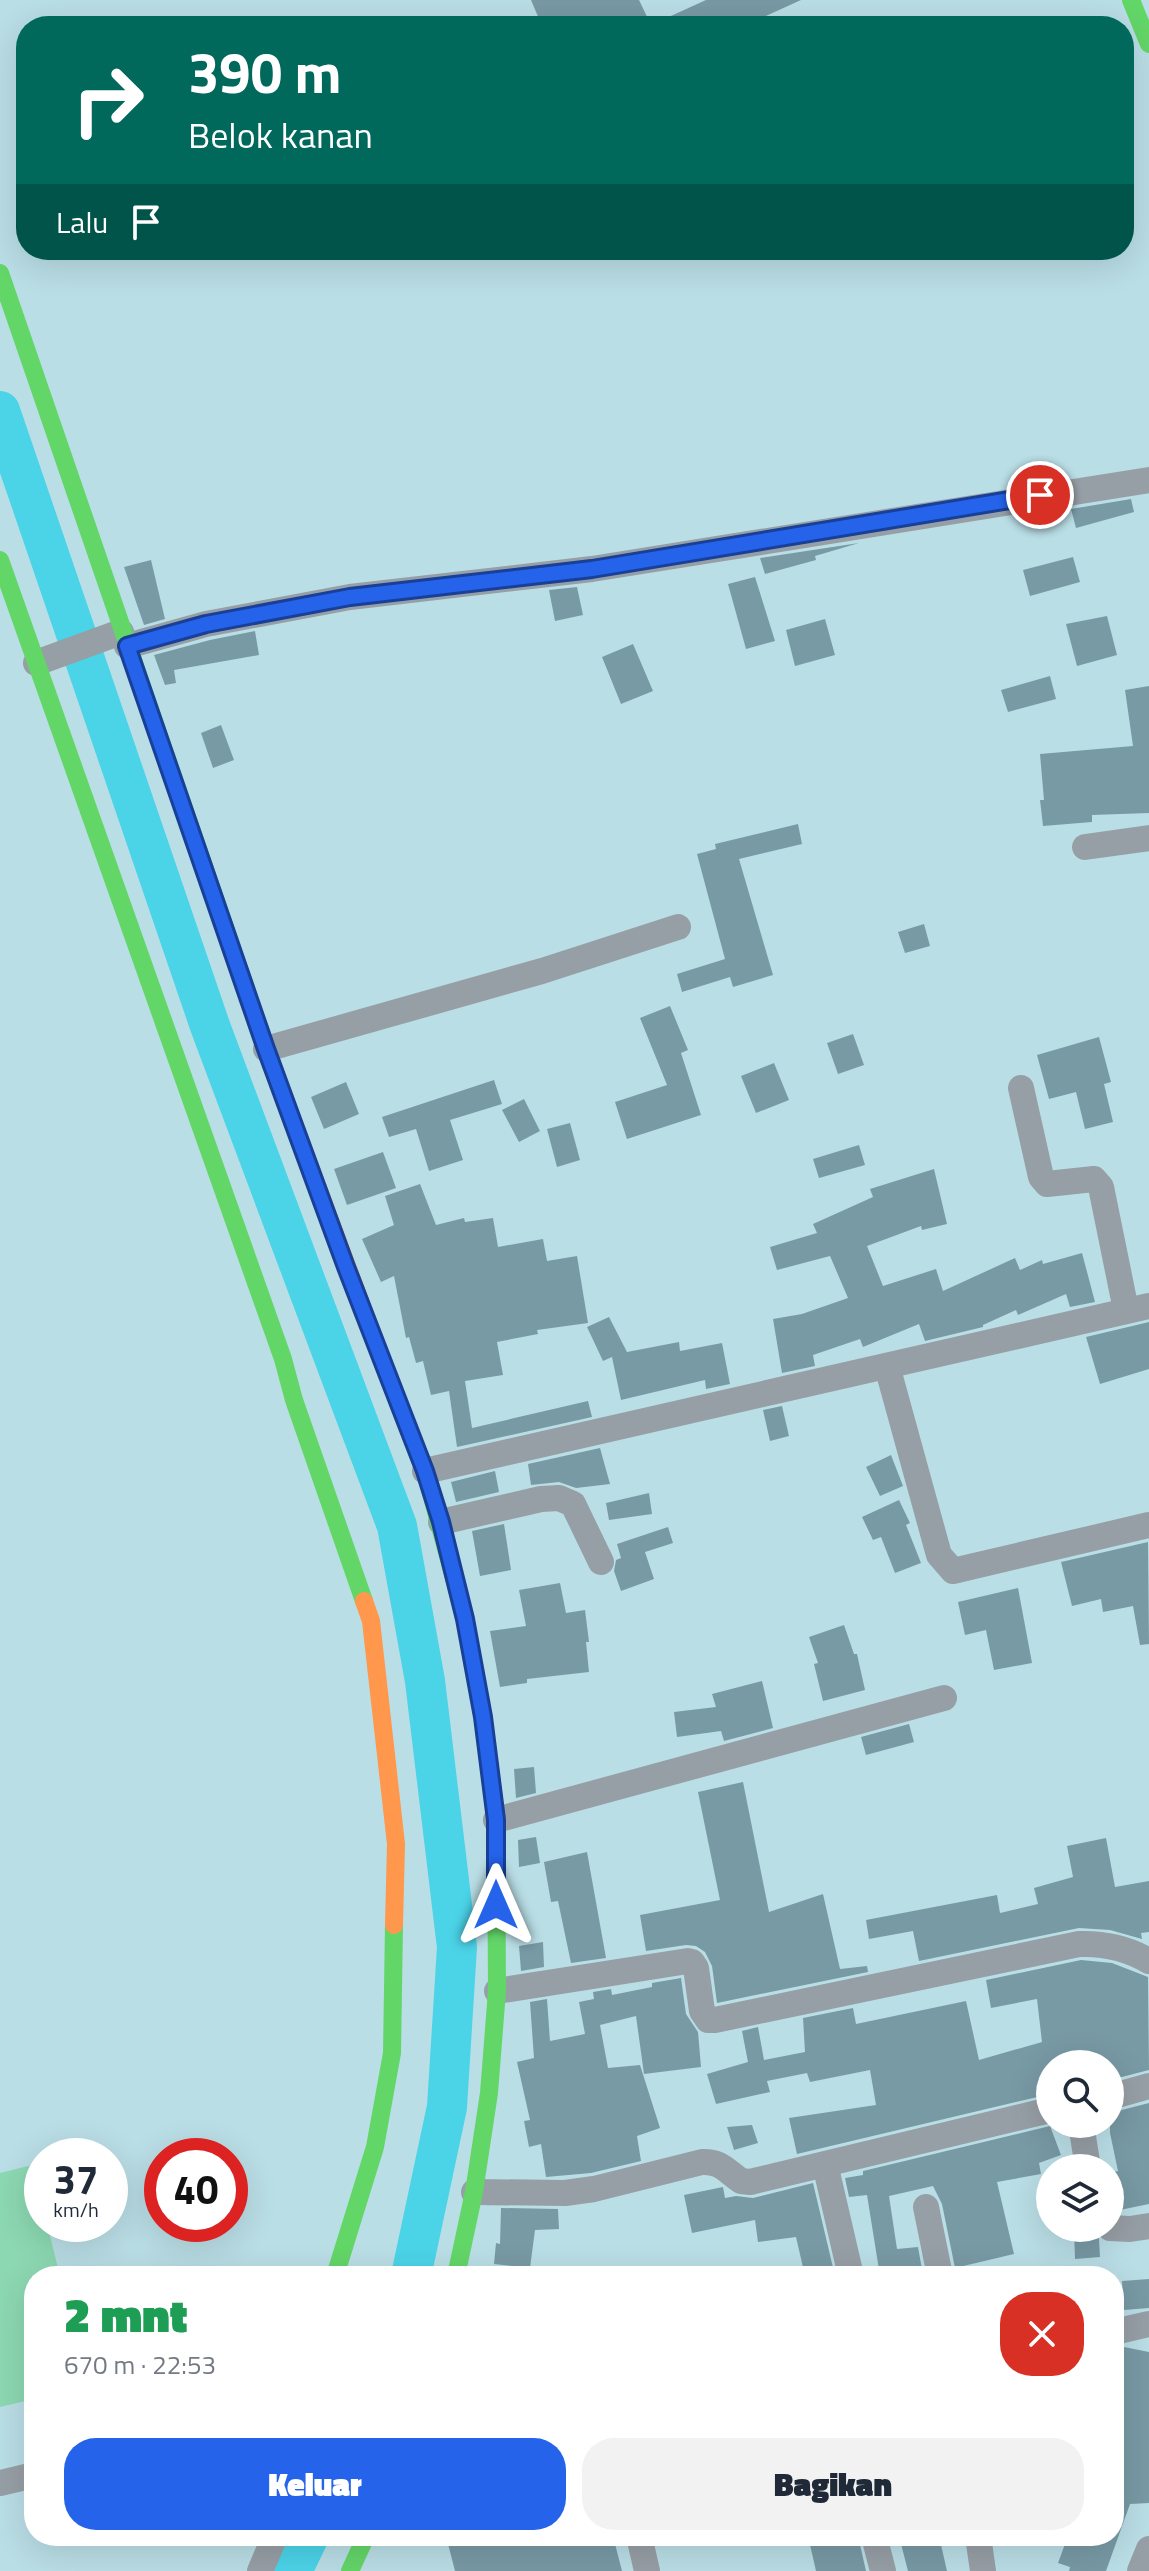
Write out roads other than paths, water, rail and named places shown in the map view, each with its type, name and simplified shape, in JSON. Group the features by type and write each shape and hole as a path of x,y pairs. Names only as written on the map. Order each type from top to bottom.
{"street":[{"path":"1131,0 1149,44"},
{"path":"0,273 121,638 266,1049 425,1471 441,1522 475,1667 496,1820 497,1991 489,2093 474,2192 458,2266"},
{"path":"48,659 121,638 350,597 592,569 1149,480"},
{"path":"0,560 48,659 283,1359 294,1400 371,1621 396,1844 392,2053 375,2147 338,2266"},
{"path":"1085,847 1149,838"},
{"path":"266,1049 529,975 678,927"},
{"path":"425,1471 1138,1308 1101,1187 1094,1179 1047,1184 1041,1177 1021,1088"},
{"path":"887,1366 939,1555 953,1571 1149,1525"},
{"path":"441,1522 541,1499 559,1498 573,1504 601,1562"},
{"path":"496,1820 944,1698"},
{"path":"497,1991 688,1961 696,1968 702,2011 708,2020 715,2020 1079,1944 1102,1943 1149,1961"},
{"path":"1124,2093 1149,2086"},
{"path":"474,2192 565,2193 714,2161 741,2181 750,2182 1036,2113"},
{"path":"825,2164 849,2266"},
{"path":"926,2207 938,2266"},
{"path":"1124,2229 1149,2226"},
{"path":"1124,2330 1149,2324"},
{"path":"0,2483 24,2477"},
{"path":"260,2571 271,2546"},
{"path":"350,2571 361,2546"},
{"path":"641,2546 647,2571"},
{"path":"877,2546 883,2571"},
{"path":"979,2546 983,2571"},
{"path":"1140,2571 1149,2549"}],"waterway":[{"path":"0,411 210,1026 397,1526 425,1681 457,1947 447,2107 413,2266"},
{"path":"292,2571 304,2546"}]}
